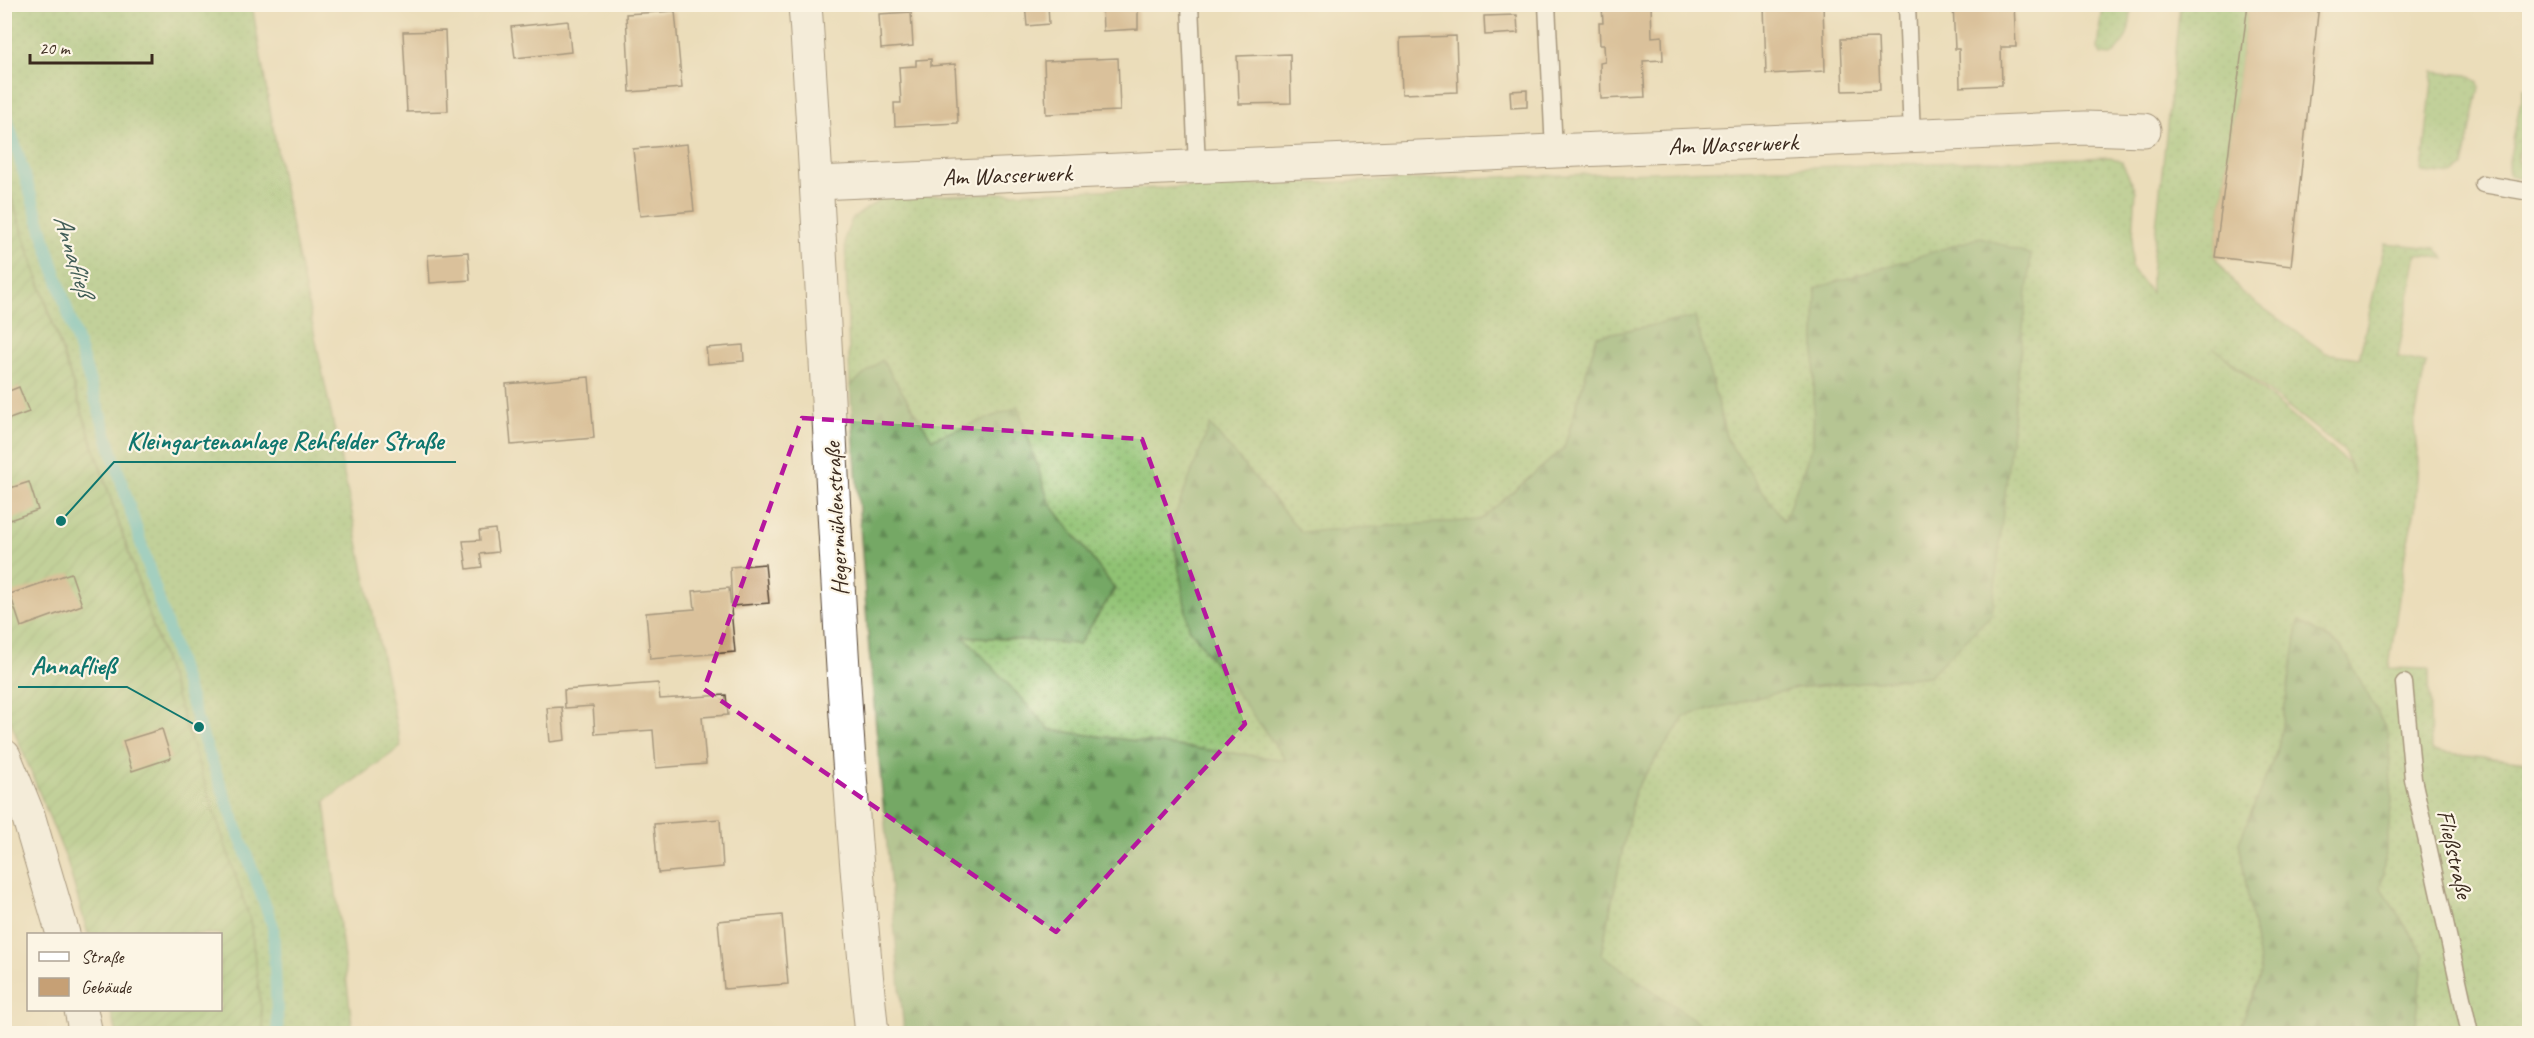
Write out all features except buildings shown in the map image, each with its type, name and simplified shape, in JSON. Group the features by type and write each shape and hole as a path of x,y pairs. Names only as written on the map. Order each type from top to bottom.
{"street":[{"name":"Hegermühlenstraße","path":"805,4 818,183 858,901 872,1034"},
{"name":"Am Wasserwerk","path":"818,183 2085,128 2144,130"},
{"path":"4,756 28,815 63,933"},
{"path":"81,1011 86,1034"}],"lane":[{"path":"1190,4 1197,167"},
{"path":"1547,4 1554,151"},
{"path":"1907,4 1912,137"},
{"path":"2483,184 2529,192"},
{"name":"Fließstraße","path":"2403,683 2413,779 2470,1034"}],"highlighted area":[{"path":"802,418 1142,439 1245,724 1056,932 704,689"}],"green space":[{"path":"4,5 252,5 282,179 401,747 325,801 353,1033 264,1033 250,920 5,177"},
{"path":"2103,5 2132,5 2125,39 2111,56 2101,55 2098,49"},
{"path":"2180,5 2248,5 2215,257 2241,292 2326,353 2359,358 2385,243 2436,248 2445,259 2417,254 2398,357 2426,363 2414,425 2418,461 2415,510 2406,549 2389,668 2429,669 2431,751 2529,762 2529,1033 2415,1033 2424,955 2381,888 2392,801 2299,621 2278,748 2239,842 2261,973 2238,1033 1713,1033 1601,954 1635,790 1685,716 1796,688 1929,676 1816,288 1813,444 1784,522 1727,440 1695,317 1597,336 1564,448 1479,521 1301,532 1210,425 1189,628 1287,760 1050,730 963,636 1079,644 1115,589 1049,502 1018,407 932,439 882,360 850,386 845,237 852,219 883,197 2111,157 2122,162 2136,191 2131,267 2151,293 2151,273","holes":["2213,347 2344,451 2354,475 2348,463"]},
{"path":"2433,72 2467,75 2478,82 2479,88 2463,168 2453,175 2422,172"},
{"path":"2523,89 2529,89 2529,102 2517,161 2529,164 2529,180 2509,175 2508,166"},
{"path":"4,177 250,920 264,1033 117,1033 110,1011 222,1011 222,933 88,933 67,861 5,708"},
{"path":"1981,237 2031,255 1992,614 1929,676 1796,688 1685,716 1635,790 1601,954 1713,1033 904,1033 869,650 850,386 882,360 932,439 1018,407 1049,502 1115,589 1079,644 964,636 1050,730 1286,760 1189,628 1171,525 1210,425 1301,532 1480,520 1564,448 1597,336 1695,317 1727,440 1784,521 1813,444 1816,288"},
{"path":"2299,621 2342,647 2388,732 2392,801 2381,888 2424,955 2415,1033 2238,1033 2261,973 2239,842 2278,748"}],"waterway":[{"name":"Annafließ","path":"4,110 199,727 273,926 278,1034"}],"place":[{"name":"Kleingartenanlage Rehfelder Straße","path":"61,521"},
{"name":"Annafließ","path":"199,727"}]}
